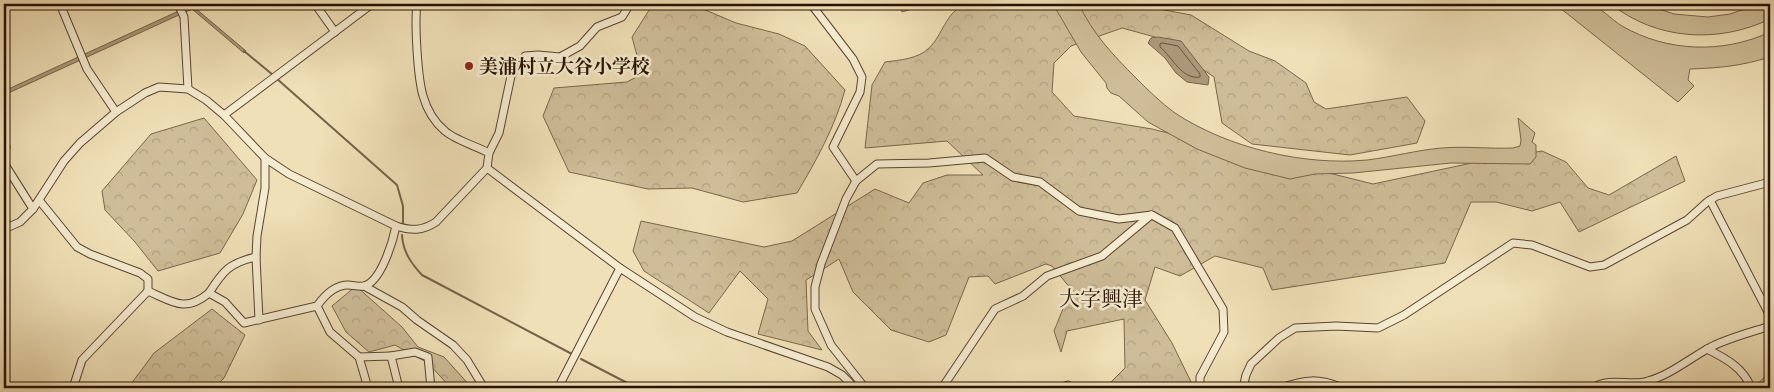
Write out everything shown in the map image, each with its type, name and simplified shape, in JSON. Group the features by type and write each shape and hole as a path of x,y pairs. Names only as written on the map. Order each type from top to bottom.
{"street":[{"path":"60,4 87,69 116,112"},
{"path":"178,4 184,17 188,89"},
{"path":"315,4 335,32"},
{"path":"224,116 372,4"},
{"path":"417,4 419,82 425,103 436,122 447,132 489,153"},
{"path":"4,229 20,222 33,209 64,161 80,143 116,112 145,93 159,87 188,89 206,100 265,158 296,178 396,226 408,230 426,228 436,222 487,168 489,153 499,133 511,76 525,56 560,57 580,46 597,27 622,17 630,4"},
{"path":"811,4 853,59 862,77 860,92 833,147 856,181"},
{"path":"4,142 6,147 4,155"},
{"path":"259,320 256,257 257,236 265,188 265,158"},
{"path":"865,388 831,345 815,309 815,287 821,264 834,228 856,181 877,164 929,163 985,158 1013,177 1040,182 1079,211 1119,219 1152,215 1175,228 1222,309 1224,332 1200,377 1200,385 1209,388"},
{"path":"4,163 33,209"},
{"path":"487,168 620,268 695,318 736,335 828,367 842,375 855,388"},
{"path":"1243,388 1251,364 1279,338 1295,328 1336,326 1378,328 1404,315 1513,242 1532,245 1590,267 1604,265 1687,220 1717,196 1770,182"},
{"path":"39,200 77,247 90,254 140,273 148,279 148,291 82,360 72,388"},
{"path":"1710,200 1770,316"},
{"path":"942,388 994,309 1023,296 1047,276 1102,256 1152,215"},
{"path":"364,286 375,279 380,270 396,226"},
{"path":"148,291 183,305 200,301 209,293 222,273 240,261 256,257"},
{"path":"558,388 620,268"},
{"path":"209,293 225,302 244,323 317,306 330,291 346,285 364,286 402,307 453,345 467,360 484,388"},
{"path":"317,306 330,332 359,357 368,388"},
{"path":"1592,388 1614,381 1646,382 1665,374 1707,349 1770,326"},
{"path":"1707,349 1726,359 1737,368 1748,379 1751,388"},
{"path":"359,357 391,356 415,352 428,357 431,388"},
{"path":"391,356 399,388"},
{"path":"1281,388 1308,380 1333,384 1343,388"},
{"path":"1059,388 1068,385"}],"green space":[{"path":"1582,3 1593,5 1614,21 1639,35 1676,45 1714,47 1752,39 1770,32 1770,57 1730,66 1690,69 1688,80 1694,86 1678,102 1555,4"},
{"path":"653,4 695,4 736,23 779,34 805,46 845,90 841,104 818,156 797,193 743,202 692,188 648,189 569,172 543,116 554,88 627,82 642,74 632,37"},
{"path":"898,4 927,4 902,12"},
{"path":"965,4 1133,4 1191,15 1249,51 1275,61 1306,83 1314,102 1326,109 1407,97 1425,121 1417,143 1350,155 1252,144 1222,123 1214,77 1155,37 1122,28 1071,46 1054,63 1052,92 1074,116 1152,129 1373,184 1486,160 1542,151 1566,162 1588,188 1609,195 1676,156 1685,181 1579,232 1560,202 1532,211 1496,202 1471,202 1445,263 1272,290 1263,268 1215,256 1180,276 1155,267 1145,300 1172,343 1194,388 1105,388 1125,368 1124,319 1067,331 1061,352 1054,331 1071,289 1052,266 1046,264 995,284 988,276 969,277 946,335 929,342 891,330 853,292 839,259 806,280 808,331 822,350 758,334 768,299 740,271 709,313 644,271 633,251 641,221 764,247 792,241 875,189 909,203 923,183 947,175 983,175 947,141 865,148 872,85 885,62 920,55 925,52 934,43 953,13"},
{"path":"1053,4 1079,4 1090,25 1111,52 1160,101 1175,113 1196,125 1242,145 1293,157 1343,161 1367,160 1442,148 1513,148 1520,146 1521,140 1518,118 1535,133 1532,142 1536,145 1536,157 1530,164 1451,163 1353,173 1315,174 1290,179 1245,168 1197,149 1148,122 1119,96 1111,93 1106,83 1081,52"},
{"path":"1611,4 1645,4 1674,14 1708,17 1730,14 1759,4 1770,4 1770,19 1730,32 1709,35 1688,34 1667,31 1648,25 1629,16"},
{"path":"204,118 257,180 243,214 220,253 158,271 135,242 105,210 102,191 151,134"},
{"path":"356,286 402,327 418,347 444,357 472,388 451,388 428,363 395,345 369,352 346,332 332,306"},
{"path":"212,309 245,335 224,378 214,388 128,388 154,353"},
{"path":"1770,369 1770,388 1754,388 1769,372"}],"water":[{"path":"194,4 199,4 195,8 246,51 244,53 192,9 4,95 4,91"},
{"path":"1158,37 1181,41 1209,77 1208,85 1187,82 1176,73 1165,58 1148,43 1151,38"}],"waterway":[{"path":"244,51 273,75"},
{"path":"276,78 397,185 403,206 403,223"},
{"path":"402,235 408,257 422,275 572,354"},
{"path":"581,359 637,388"}],"place":[{"name":"美浦村立大谷小学校","path":"469,66"}],"district":[{"name":"大字興津","path":"1101,299"}]}
